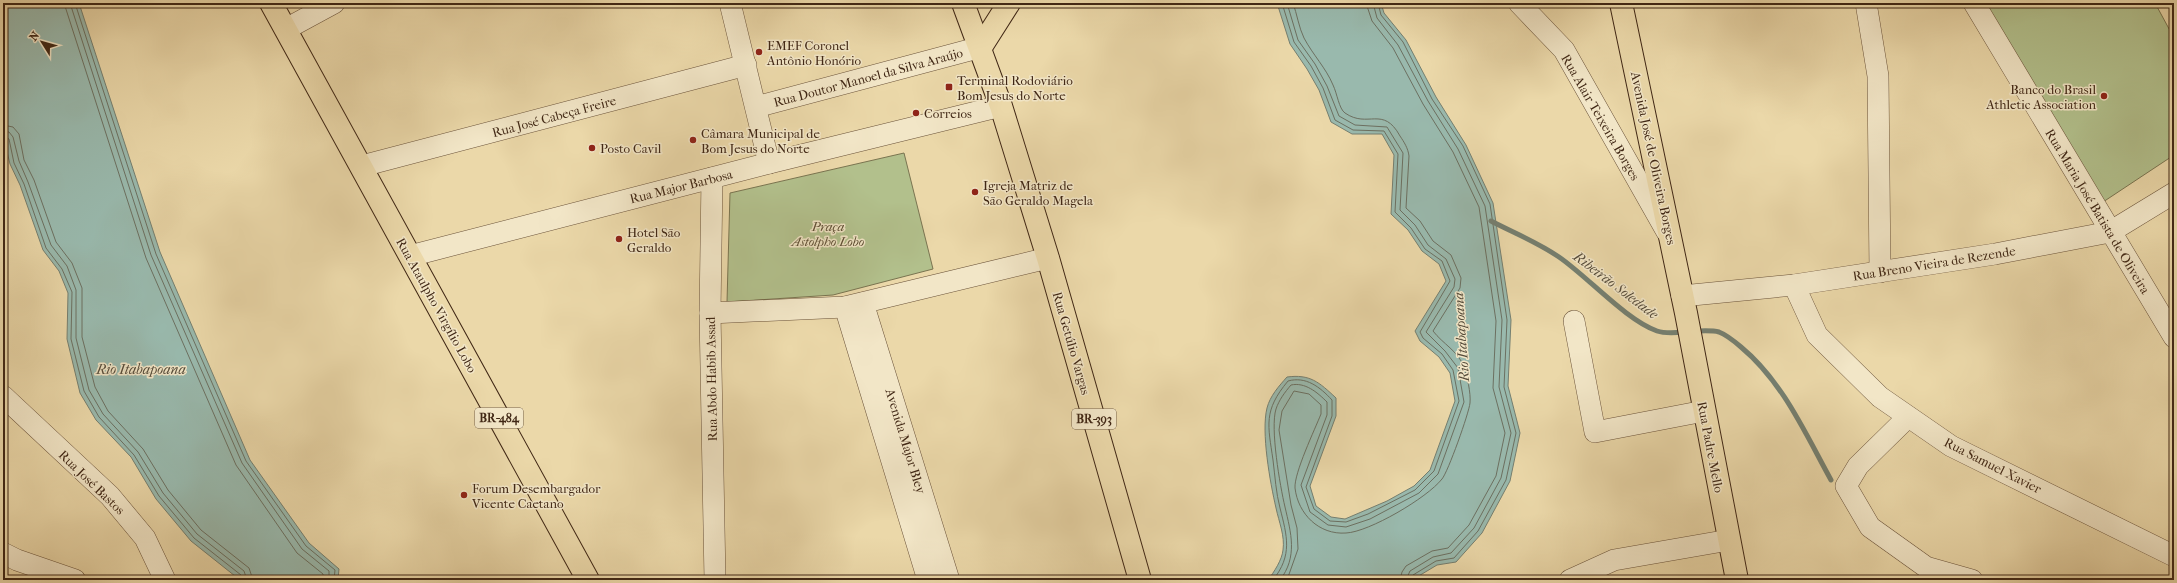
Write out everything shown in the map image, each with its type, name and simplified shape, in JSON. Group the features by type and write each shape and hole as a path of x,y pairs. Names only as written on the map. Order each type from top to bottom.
{"main road":[{"name":"BR-484","path":"271,3 286,29"},
{"name":"BR-393","path":"963,3 981,47 1001,106"},
{"path":"981,47 1009,3"},
{"name":"Avenida José de Oliveira Borges","path":"1621,3 1684,304"},
{"name":"Rua Ataulpho Virgílio Lobo","path":"286,29 588,580"},
{"name":"Rua Getúlio Vargas","path":"1001,106 1048,258 1140,580"},
{"name":"Rua Padre Mello","path":"1684,304 1737,580"}],"street":[{"path":"286,29 334,3"},
{"path":"730,3 769,163"},
{"name":"Rua Alair Teixeira Borges","path":"1519,3 1564,50 1671,240"},
{"path":"1866,3 1878,76 1880,272"},
{"name":"Rua Maria José Batista de Oliveira","path":"1974,3 2174,337"},
{"name":"Rua Doutor Manoel da Silva Araújo","path":"756,107 981,47"},
{"name":"Rua José Cabeça Freire","path":"362,166 746,65"},
{"name":"Rua Major Barbosa","path":"410,256 769,163 1001,106"},
{"name":"Rua Abdo Habib Assad","path":"712,178 710,314 715,580"},
{"name":"Rua Breno Vieira de Rezende","path":"1684,304 1794,285 1995,254 2110,232 2174,193"},
{"path":"710,314 854,305 1048,258"},
{"name":"Rua Samuel Xavier","path":"1794,285 1817,336 1880,397 1908,417 1951,446 2174,556"},
{"name":"Avenida Major Bley","path":"854,305 928,580"},
{"name":"Avenida Major Bley","path":"854,305 949,580"},
{"path":"1574,321 1595,432 1704,411"},
{"name":"Rua José Bastos","path":"3,396 110,496 145,538 165,580"},
{"path":"1908,417 1858,466 1846,486 1870,527 1926,567 1972,580"},
{"path":"1570,580 1614,560 1729,540"},
{"path":"3,553 17,560 75,580"}],"green space":[{"name":"Banco do Brasil Athletic Association","path":"1980,3 2155,3 2174,38 2174,155 2097,206"},
{"name":"Praça Astolpho Lobo","path":"904,153 933,269 833,295 727,302 730,193"}],"water":[{"name":"Rio Itabapoana","path":"3,3 79,3 160,252 250,460 309,543 339,569 338,580 240,580 191,541 156,499 131,457 96,420 80,393 67,339 68,293 59,271 43,250 20,185 10,164 3,135"},
{"name":"Rio Itabapoana","path":"1277,3 1381,3 1384,13 1406,40 1436,97 1466,145 1493,203 1511,320 1508,386 1520,433 1510,481 1482,533 1456,562 1437,565 1412,580 1268,580 1279,562 1283,545 1269,471 1265,418 1270,399 1287,377 1295,376 1314,380 1336,398 1336,416 1310,486 1316,506 1331,517 1345,519 1387,501 1414,486 1430,470 1455,401 1450,373 1439,357 1420,341 1415,331 1446,281 1439,264 1422,251 1408,230 1391,214 1394,155 1382,134 1352,134 1331,122 1319,90 1290,44"}],"waterway":[{"name":"Ribeirão Soledade","path":"1491,221 1534,242 1559,257 1620,308 1645,325 1664,333 1684,332"},
{"name":"Ribeirão Soledade","path":"1694,331 1713,331 1722,333 1728,336 1756,361 1769,376 1792,409 1831,480"}],"place":[{"name":"EMEF Coronel Antônio Honório","path":"759,52"},
{"name":"Terminal Rodoviário Bom Jesus do Norte","path":"949,87"},
{"name":"Banco do Brasil Athletic Association","path":"2104,96"},
{"name":"Correios","path":"916,113"},
{"name":"Câmara Municipal de Bom Jesus do Norte","path":"693,140"},
{"name":"Posto Cavil","path":"592,148"},
{"name":"Igreja Matriz de São Geraldo Magela","path":"975,192"},
{"name":"Hotel São Geraldo","path":"619,239"},
{"name":"Forum Desembargador Vicente Caetano","path":"464,495"}]}
